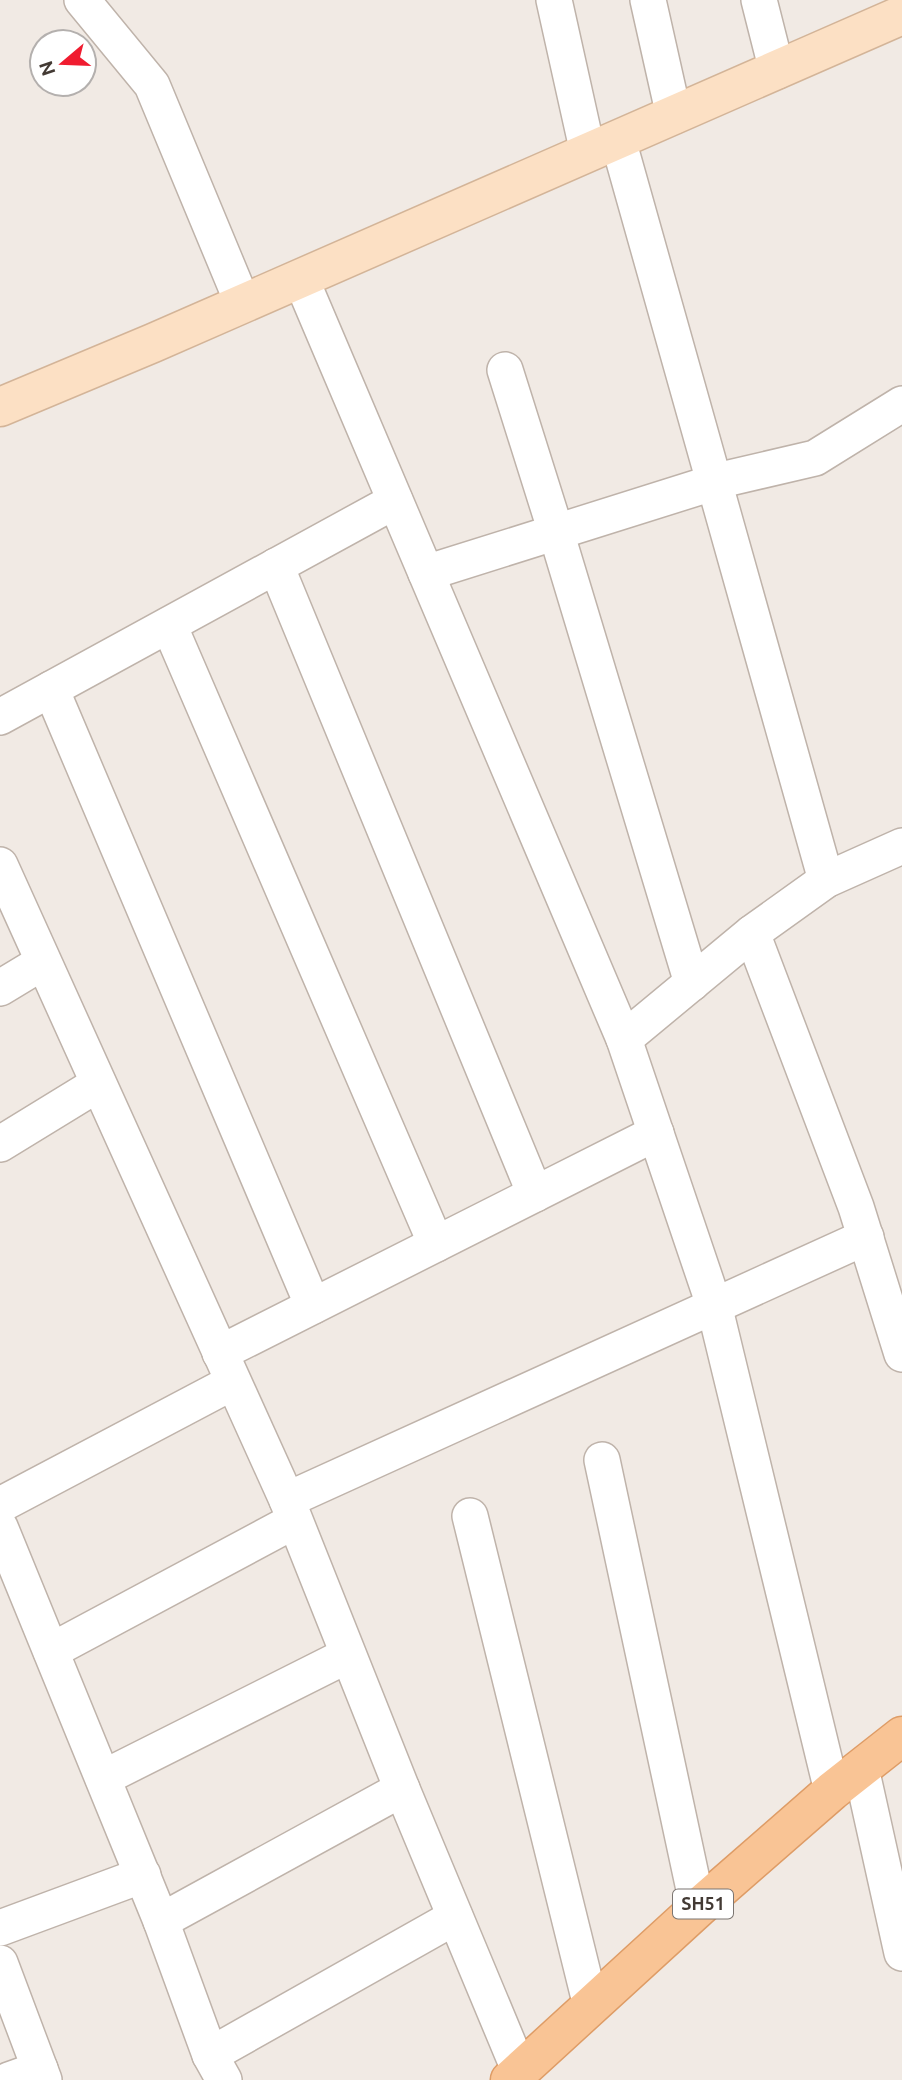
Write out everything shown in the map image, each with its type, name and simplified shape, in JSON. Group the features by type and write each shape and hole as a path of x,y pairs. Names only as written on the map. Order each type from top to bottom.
{"main road":[{"name":"SH51","path":"515,2076 698,1908 902,1735"}],"street":[{"path":"82,0 152,85 243,304"},
{"path":"554,0 714,484 826,880"},
{"path":"648,0 674,116"},
{"path":"759,0 777,71"},
{"path":"0,407 301,279 902,15"},
{"path":"301,279 624,1040 715,1305 847,1779 902,1953"},
{"path":"505,370 692,983"},
{"path":"426,573 714,484 815,458 902,404"},
{"path":"0,717 395,501"},
{"path":"276,566 535,1194"},
{"path":"169,625 436,1244"},
{"path":"51,689 313,1306"},
{"path":"624,1040 752,933 826,880 902,846"},
{"path":"0,865 291,1511 455,1917 515,2076"},
{"path":"752,933 856,1207 902,1354"},
{"path":"0,988 43,962"},
{"path":"0,1144 99,1084"},
{"path":"0,1505 227,1367 313,1306 656,1133"},
{"path":"51,1651 291,1511 715,1305 866,1237"},
{"path":"602,1460 698,1908"},
{"path":"470,1516 591,2006"},
{"path":"0,1527 162,1921 217,2067 455,1917"},
{"path":"103,1778 348,1655"},
{"path":"162,1921 402,1788"},
{"path":"0,1928 143,1875"},
{"path":"0,1963 31,2076"}]}
